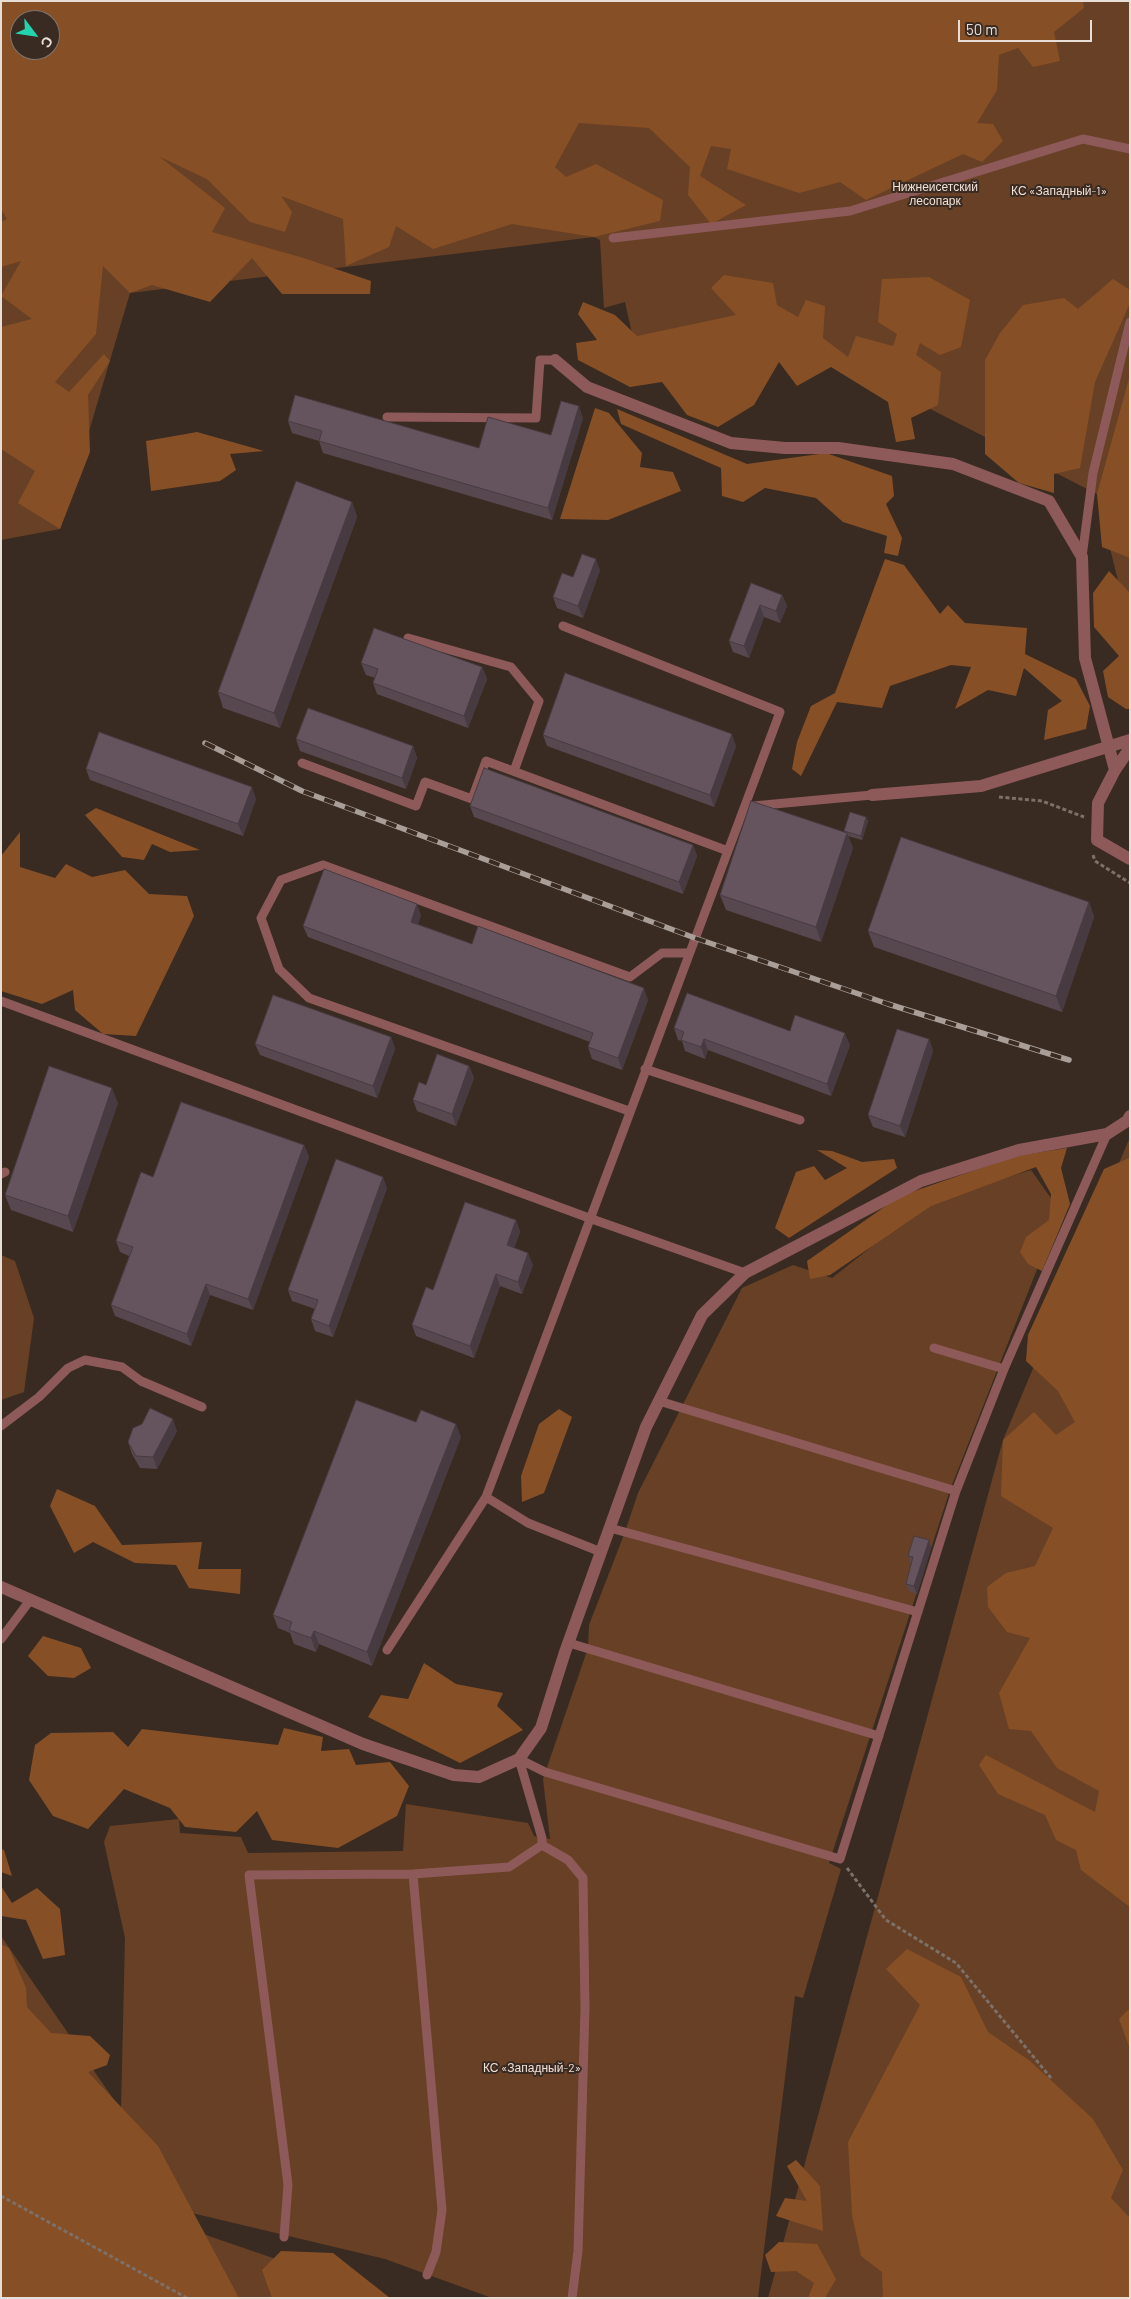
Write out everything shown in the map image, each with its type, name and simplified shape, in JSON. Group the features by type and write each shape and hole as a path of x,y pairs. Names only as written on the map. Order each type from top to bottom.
{"street":[{"path":"555,360 587,386 731,443 785,448 838,448 953,464 1049,501 1082,557 1085,658 1115,770"},
{"path":"872,795 981,786 1130,740"},
{"path":"1130,748 1115,770 1098,803 1097,840 1130,859"},
{"path":"1,1587 362,1744 454,1775 479,1777 519,1759 541,1728 569,1643 646,1427 702,1315 745,1273 921,1181 1019,1150 1107,1134 1127,1121 1130,1116"}],"lane":[{"path":"613,238 850,211 1083,139 1130,150"},
{"path":"1082,557 1093,473 1130,322"},
{"path":"387,417 536,418 540,360 555,360"},
{"path":"387,1650 486,1497 780,712 563,626"},
{"path":"408,638 511,667 539,701 514,771"},
{"path":"302,763 416,806 425,782 472,799 486,761 728,851"},
{"path":"744,807 872,795"},
{"path":"629,1111 309,998 279,969 261,918 281,880 323,865 630,977 662,953 689,954"},
{"path":"1,1000 589,1218 745,1273"},
{"path":"645,1069 800,1120"},
{"path":"519,1759 545,1772 840,1860 956,1491 1004,1369 1107,1134"},
{"path":"934,1348 1004,1369"},
{"path":"1,1426 39,1397 68,1368 85,1360 122,1366 140,1381 202,1407"},
{"path":"659,1401 956,1491"},
{"path":"486,1497 528,1523 601,1552"},
{"path":"610,1528 918,1612"},
{"path":"1,1639 31,1599"},
{"path":"569,1643 879,1736"},
{"path":"519,1759 542,1838 542,1845"},
{"path":"284,2237 288,2185 249,1875 413,1874 509,1867 542,1845"},
{"path":"542,1845 568,1860 582,1878 586,2008 578,2251 572,2298"},
{"path":"413,1874 442,2210 436,2252 427,2274"}],"path":[{"path":"990,797 1042,801 1083,816 1086,825"},
{"path":"1093,852 1095,861 1130,882"},
{"path":"840,1860 886,1920 956,1963 1051,2078"},
{"path":"1,2196 187,2298"}],"green space":[{"name":"Нижнеисетский лесопарк","path":"1,1 1130,1 1130,631 1097,494 738,311 739,322 633,338 625,302 604,308 600,240 594,237 130,293 60,529 1,540"},
{"path":"1130,1137 1130,2298 768,2298 1003,1440"},
{"name":"КС «Западный-2»","path":"1031,1170 1060,1211 950,1490 829,1863 841,1869 803,1998 795,1996 758,2298 492,2298 385,2259 192,2213 206,2235 389,2298 1,2298 1,1936 121,2110 125,1938 104,1842 110,1826 179,1819 180,1833 241,1837 248,1853 403,1851 406,1804 528,1823 534,1836 550,1839 543,1779 588,1648 589,1625 638,1493 742,1288 793,1265 832,1278 928,1202"},
{"path":"1,1255 15,1261 34,1318 24,1392 1,1400"}],"shaded area":[{"name":"Нижнеисетский лесопарк","path":"1,1 1083,1 1084,8 1054,32 1060,61 1033,67 1018,48 999,55 997,90 977,123 993,124 1003,141 982,162 963,154 866,200 840,182 799,193 727,169 731,149 711,146 700,176 746,205 711,224 688,195 690,167 649,128 579,123 555,167 566,177 596,164 663,200 660,221 594,237 512,224 433,249 396,226 389,247 346,266 343,219 281,196 292,212 285,232 250,222 207,179 160,157 225,208 212,232 307,259 371,281 370,294 282,294 252,258 210,302 152,285 130,293 103,266 96,334 55,382 69,392 104,354 110,361 88,395 90,452 60,529 18,503 35,471 1,449 1,327 32,319 1,296 21,261 1,267 1,222 7,219 1,209"},
{"path":"724,275 773,283 777,305 798,317 806,300 825,306 823,338 848,357 856,336 893,346 897,334 878,322 882,279 929,277 970,300 961,347 940,355 920,343 916,355 941,372 938,405 911,418 915,439 896,442 888,402 831,367 797,386 779,362 754,405 718,427 687,415 662,382 630,387 578,360 576,343 597,340 578,314 583,302 615,315 637,336 736,315 711,288"},
{"path":"1113,279 1130,290 1130,303 1095,382 1080,468 1054,474 1054,493 1019,483 985,454 985,360 1000,333 1023,305 1064,298 1078,309"},
{"path":"1130,375 1130,558 1102,547 1097,494"},
{"path":"595,408 609,413 642,453 640,467 673,472 681,491 608,520 560,519"},
{"path":"617,409 747,464 826,453 892,476 894,496 886,504 902,538 898,556 884,553 887,536 843,522 816,498 765,488 743,502 722,496 721,468 621,424"},
{"path":"197,432 264,451 230,454 236,470 220,481 151,491 146,441"},
{"path":"885,559 904,565 940,614 948,605 965,623 1027,628 1025,654 1076,679 1090,706 1086,729 1044,740 1048,710 1062,701 1024,668 1016,696 988,690 955,709 971,667 951,665 890,686 882,708 837,702 801,776 792,769 797,742 811,706 835,693"},
{"path":"1109,571 1130,593 1130,709 1126,709 1108,697 1103,671 1119,656 1094,627 1093,593"},
{"path":"96,808 200,850 170,852 152,844 144,860 122,857 85,815"},
{"path":"20,832 20,867 55,878 66,864 92,877 125,870 149,894 187,896 194,916 136,1036 103,1034 75,1010 73,990 42,1004 1,991 1,856"},
{"path":"1067,1148 1061,1168 1070,1204 1042,1271 1028,1264 1020,1252 1026,1237 1049,1220 1051,1194 1036,1167 931,1206 830,1275 810,1279 807,1261 900,1196 1016,1156"},
{"path":"817,1150 832,1151 862,1162 894,1159 897,1168 789,1238 775,1228 796,1172 814,1166 825,1180 847,1168"},
{"path":"1129,1158 1130,1907 1081,1870 1076,1850 1056,1840 1045,1815 998,1794 979,1765 986,1755 1095,1812 1099,1791 1057,1768 1031,1731 1009,1729 999,1693 1030,1638 1007,1632 988,1607 987,1587 1006,1573 1035,1566 1053,1528 1001,1496 1003,1440 1034,1412 1056,1435 1075,1422 1058,1391 1026,1361 1028,1335 1104,1169"},
{"path":"559,1409 572,1417 544,1493 522,1502 521,1476 539,1424"},
{"path":"57,1489 95,1506 122,1545 202,1542 198,1569 241,1569 240,1594 189,1588 176,1565 135,1563 93,1542 74,1553 50,1506"},
{"path":"43,1636 81,1648 91,1668 74,1678 48,1676 28,1656"},
{"path":"424,1663 456,1684 503,1693 497,1706 523,1730 460,1763 368,1717 381,1695 408,1699"},
{"path":"284,1728 323,1737 321,1751 349,1749 356,1765 390,1762 409,1786 397,1816 338,1848 272,1840 257,1811 236,1832 185,1827 170,1808 124,1789 88,1829 53,1816 29,1780 35,1745 51,1733 113,1732 128,1747 142,1729 278,1745"},
{"path":"1,1849 4,1850 12,1876 1,1872"},
{"path":"1,1886 12,1903 37,1888 60,1909 65,1955 43,1959 26,1920 1,1916"},
{"path":"1,1944 9,1948 26,1988 27,2007 51,2033 90,2036 110,2055 107,2065 88,2072 158,2146 239,2298 1,2298"},
{"path":"907,1949 961,1977 988,2032 1030,2061 1093,2119 1123,2170 1111,2198 1130,2218 1130,2298 883,2298 882,2272 861,2256 852,2215 848,2142 920,2005 886,1969"},
{"path":"1130,2008 1130,2049 1119,2019"},
{"path":"796,2160 820,2186 823,2231 776,2216 785,2198 807,2201 787,2166"},
{"path":"779,2242 817,2244 836,2279 825,2298 808,2298 814,2283 796,2271 771,2272 765,2255"},
{"path":"281,2251 333,2253 390,2298 272,2298 262,2270"}],"building":[{"path":"295,395 479,448 488,417 551,435 561,401 579,406 548,508 319,441 322,431 288,421"},
{"path":"296,481 352,502 274,713 218,692"},
{"path":"582,554 596,559 578,606 553,597 562,573 573,577"},
{"path":"751,583 782,595 776,611 760,605 744,646 729,641"},
{"path":"374,628 482,667 464,716 373,683 378,669 361,663"},
{"path":"565,673 732,734 710,795 543,735"},
{"path":"308,708 413,746 402,778 296,739"},
{"path":"99,732 252,787 238,824 86,769"},
{"path":"484,768 693,845 679,882 470,806"},
{"path":"751,801 847,833 816,927 720,895"},
{"path":"850,812 866,817 861,836 844,831"},
{"path":"901,837 1089,902 1056,996 868,931"},
{"path":"324,869 417,904 411,922 472,944 478,926 644,988 618,1058 588,1047 593,1033 303,926"},
{"path":"687,993 790,1031 795,1015 845,1033 827,1084 704,1039 701,1047 681,1040 684,1032 674,1028"},
{"path":"273,995 391,1037 373,1086 255,1044"},
{"path":"897,1029 929,1039 900,1126 868,1115"},
{"path":"437,1054 469,1066 452,1114 413,1100 419,1082 426,1085"},
{"path":"49,1066 112,1088 68,1216 5,1195"},
{"path":"181,1102 304,1145 248,1299 206,1284 187,1334 111,1305 133,1247 116,1241 141,1172 153,1177"},
{"path":"336,1159 383,1177 329,1326 311,1319 318,1300 288,1290"},
{"path":"465,1202 516,1220 507,1245 528,1253 518,1282 496,1274 470,1346 412,1325 426,1287 433,1290"},
{"path":"356,1400 416,1422 421,1410 456,1424 367,1652 314,1631 311,1638 289,1630 292,1622 273,1615"},
{"path":"150,1408 173,1419 153,1457 136,1456 128,1442 133,1428 142,1424"},
{"path":"914,1536 929,1540 914,1586 906,1584 913,1557 908,1556"}],"railway":[{"path":"205,743 302,791 695,938 888,1004 1069,1060"}],"park label":[{"name":"КС «Западный-1»","path":"1059,191"}]}
